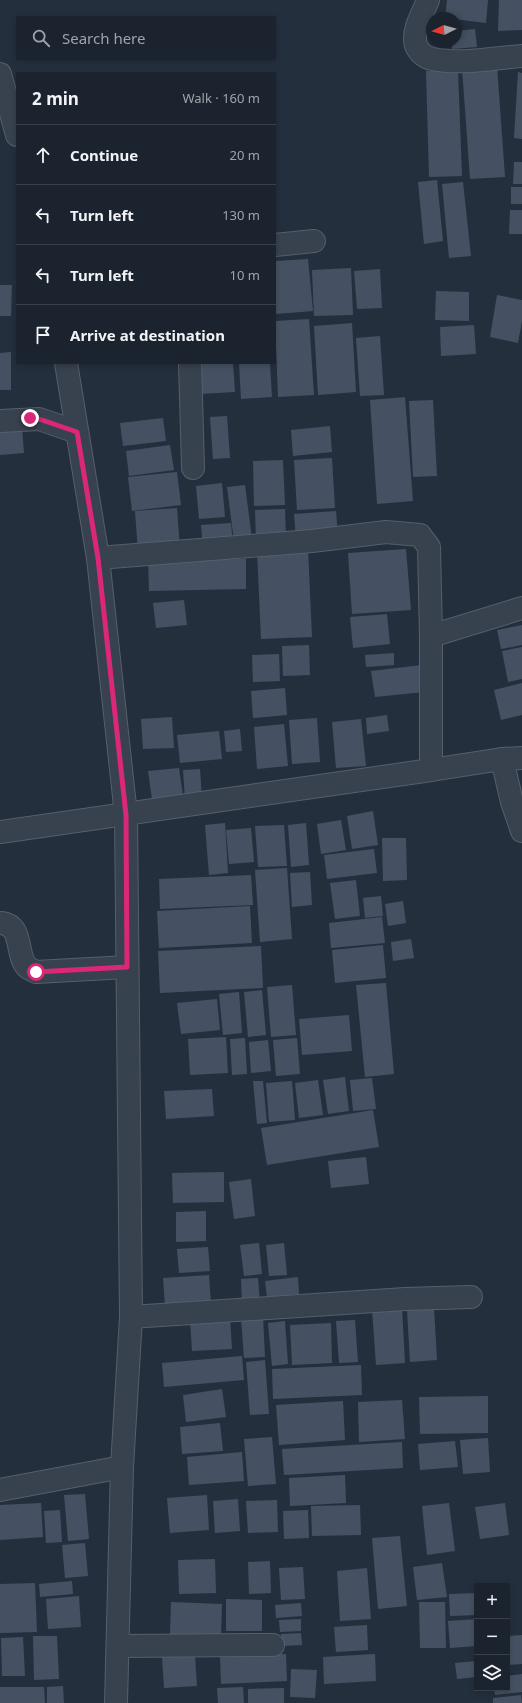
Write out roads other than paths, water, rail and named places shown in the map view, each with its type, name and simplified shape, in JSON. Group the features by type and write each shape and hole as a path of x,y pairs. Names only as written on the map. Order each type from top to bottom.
{"street":[{"path":"428,0 415,31 417,47 422,54 432,59 456,61 522,56"},
{"path":"0,74 16,131"},
{"path":"276,245 314,241"},
{"path":"66,364 98,558 126,815 131,1317 122,1467 116,1703"},
{"path":"190,364 193,468"},
{"path":"0,421 39,419 77,432"},
{"path":"98,558 312,541 386,532 420,535 429,547 431,636 431,770"},
{"path":"431,636 522,608"},
{"path":"0,832 512,758 512,802 522,831"},
{"path":"0,923 12,927 17,935 23,960 27,967 36,972 127,967"},
{"path":"131,1317 397,1300 471,1297"},
{"path":"0,1490 122,1467"},
{"path":"118,1646 273,1645"}]}
